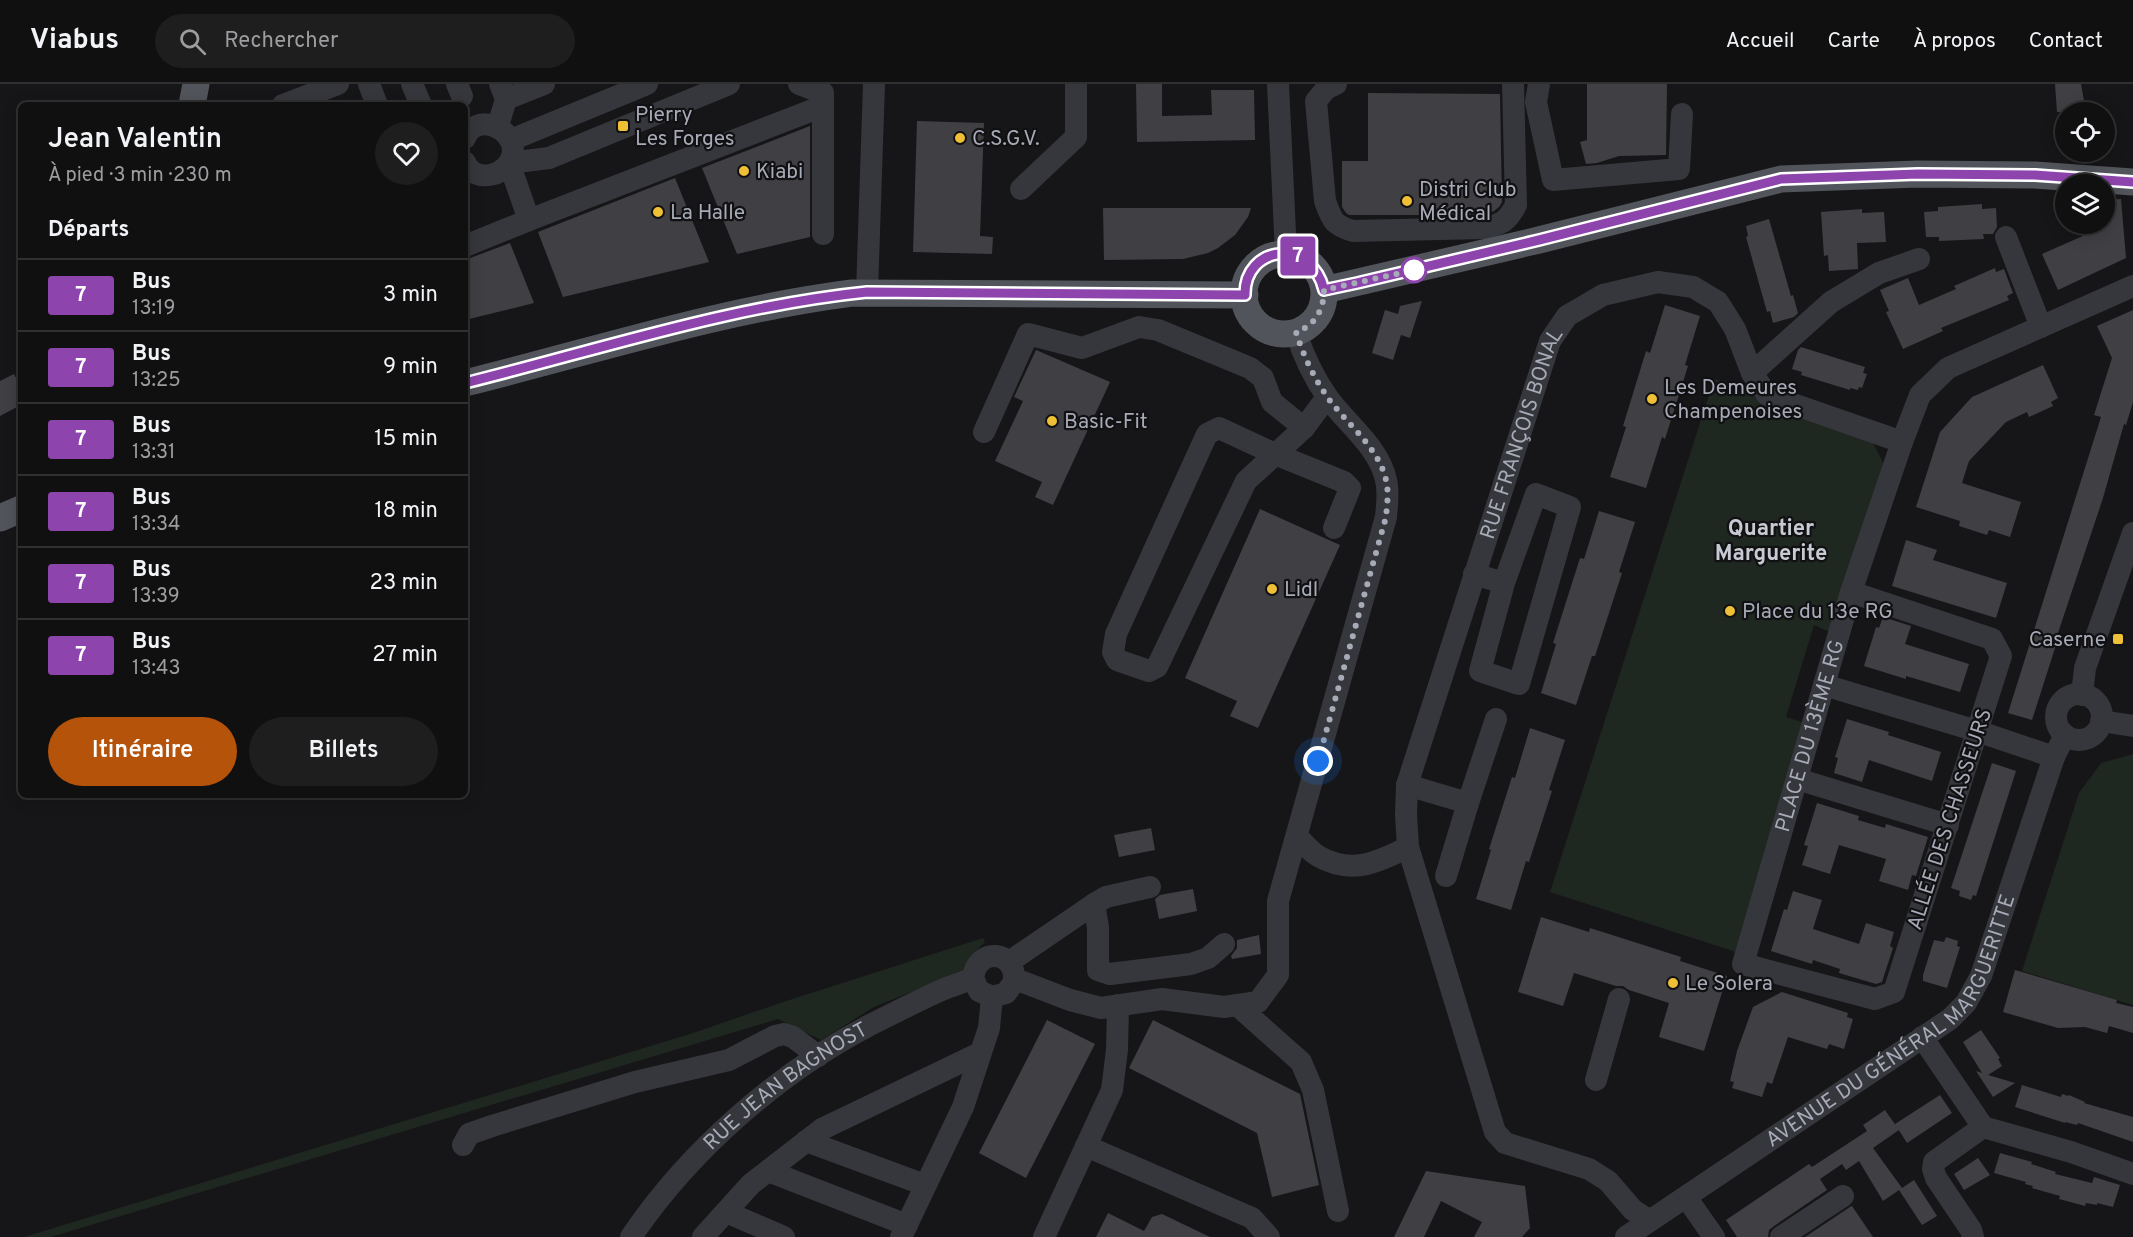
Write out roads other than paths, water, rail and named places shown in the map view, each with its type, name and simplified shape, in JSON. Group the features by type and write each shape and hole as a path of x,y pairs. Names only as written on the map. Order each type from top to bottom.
{"main road":[{"path":"193,102 196,84"},
{"path":"1324,290 1539,240 1781,179 1918,174 2035,175 2133,182"},
{"path":"1286,254 1300,256 1309,262 1317,270 1324,290 1321,310 1316,319 1296,332 1279,334 1261,326 1248,311 1245,295 1246,280 1258,263 1268,257 1286,254"},
{"path":"468,382 675,327 804,300 859,293 1245,295"}],"street":[{"path":"369,84 376,102"},
{"path":"412,84 420,102"},
{"path":"469,173 488,176 498,174 509,164 513,153 504,133 503,91 544,84"},
{"path":"468,134 473,128 484,124 504,133 645,84"},
{"path":"509,164 549,158 729,84"},
{"path":"799,84 823,93 823,234"},
{"path":"859,293 874,84"},
{"path":"1021,189 1076,137 1076,84"},
{"path":"1278,84 1286,254"},
{"path":"1336,84 1326,89 1316,101 1326,201 1330,216 1338,227 1353,231 1484,228 1509,219 1516,205 1513,84"},
{"path":"1539,84 1536,102 1553,180 1679,169 1682,114"},
{"path":"290,102 328,86"},
{"path":"468,245 823,106"},
{"path":"509,164 529,220"},
{"path":"2006,237 2041,327"},
{"path":"1752,373 1831,302 1879,273 1919,259"},
{"name":"RUE FRANÇOIS BONAL","path":"1649,1220 1633,1210 1608,1181 1589,1169 1505,1143 1495,1132 1408,847 1407,785 1474,574 1550,341 1568,316 1603,295 1658,282 1693,287 1718,302 1735,329 1752,373 1767,395 1902,442"},
{"path":"1902,442 1920,395 1948,368 2133,286"},
{"path":"984,432 1028,334 1082,348 1139,327 1158,330 1250,368 1263,378 1272,402 1304,428"},
{"path":"1150,887 1106,897 1094,904 1012,972 1006,993 992,997 979,991 973,978 974,970 983,958 997,956 1012,972 1023,982 1070,1000 1110,1007 1162,999 1224,1007 1258,1002 1278,975 1278,901 1386,517 1388,499 1386,479 1376,456 1327,397 1310,368 1296,332"},
{"path":"1327,397 1304,428 1275,454 1246,482 1157,667 1149,671 1117,660 1113,652 1116,634 1207,434 1219,428 1275,454 1344,482 1350,488 1334,528"},
{"name":"PLACE DU 13ÈME RG","path":"1743,964 1851,592 1902,442"},
{"path":"1536,494 1570,507 1519,684 1480,671 1504,584 1536,494"},
{"path":"2082,695 2085,668 2133,533"},
{"path":"1474,574 1504,584"},
{"name":"ALLÉE DES CHASSEURS","path":"1743,964 1875,999 1894,992 2001,656 1992,639 1851,592"},
{"path":"1824,685 1977,731 2054,757"},
{"path":"2072,695 2082,695 2098,704 2102,721 2097,732 2087,739 2075,740 2058,728 2056,718 2058,708 2064,700 2072,695"},
{"path":"1446,876 1496,719"},
{"path":"2102,721 2133,726"},
{"name":"AVENUE DU GÉNÉRAL MARGUERITTE","path":"1626,1237 1950,1018 1966,1003 1981,976 2054,757 2065,735"},
{"path":"1797,779 1948,825"},
{"path":"1407,785 1468,802"},
{"path":"1297,837 1317,855 1346,867 1377,863 1408,847"},
{"path":"1094,904 1098,927 1098,970 1110,974 1191,964 1208,958 1224,944"},
{"name":"RUE JEAN BAGNOST","path":"631,1237 653,1204 718,1136 782,1080 869,1026 945,988 973,978"},
{"path":"768,1171 904,1231 963,1107 989,1028 992,997"},
{"path":"1596,1080 1620,999"},
{"path":"1237,1005 1301,1062 1313,1090 1338,1210"},
{"path":"1044,1237 1112,1090 1117,1050 1110,1007"},
{"path":"463,1145 469,1134 635,1082 729,1060 775,1036 784,1034 793,1037 818,1056"},
{"path":"1922,1037 1983,1127 2071,1152 2127,1173"},
{"path":"704,1237 751,1184 822,1129 980,1053"},
{"path":"1973,1237 1971,1230 1936,1178 1933,1169 1934,1162 1983,1127"},
{"path":"806,1141 925,1185"},
{"path":"1086,1146 1252,1218 1269,1237"},
{"path":"1781,1237 1843,1196"},
{"path":"1686,1197 1714,1237"},
{"path":"726,1212 784,1237"}],"place":[{"name":"Pierry Les Forges","path":"623,126"},
{"name":"C.S.G.V.","path":"960,138"},
{"name":"Kiabi","path":"744,171"},
{"name":"Distri Club Médical","path":"1407,201"},
{"name":"La Halle","path":"658,212"},
{"name":"Les Demeures Champenoises","path":"1652,399"},
{"name":"Basic-Fit","path":"1052,421"},
{"name":"Lidl","path":"1272,589"},
{"name":"Place du 13e RG","path":"1730,611"},
{"name":"Caserne","path":"2118,639"},
{"name":"Le Solera","path":"1673,983"}],"district":[{"name":"Quartier Marguerite","path":"1771,540"}]}
